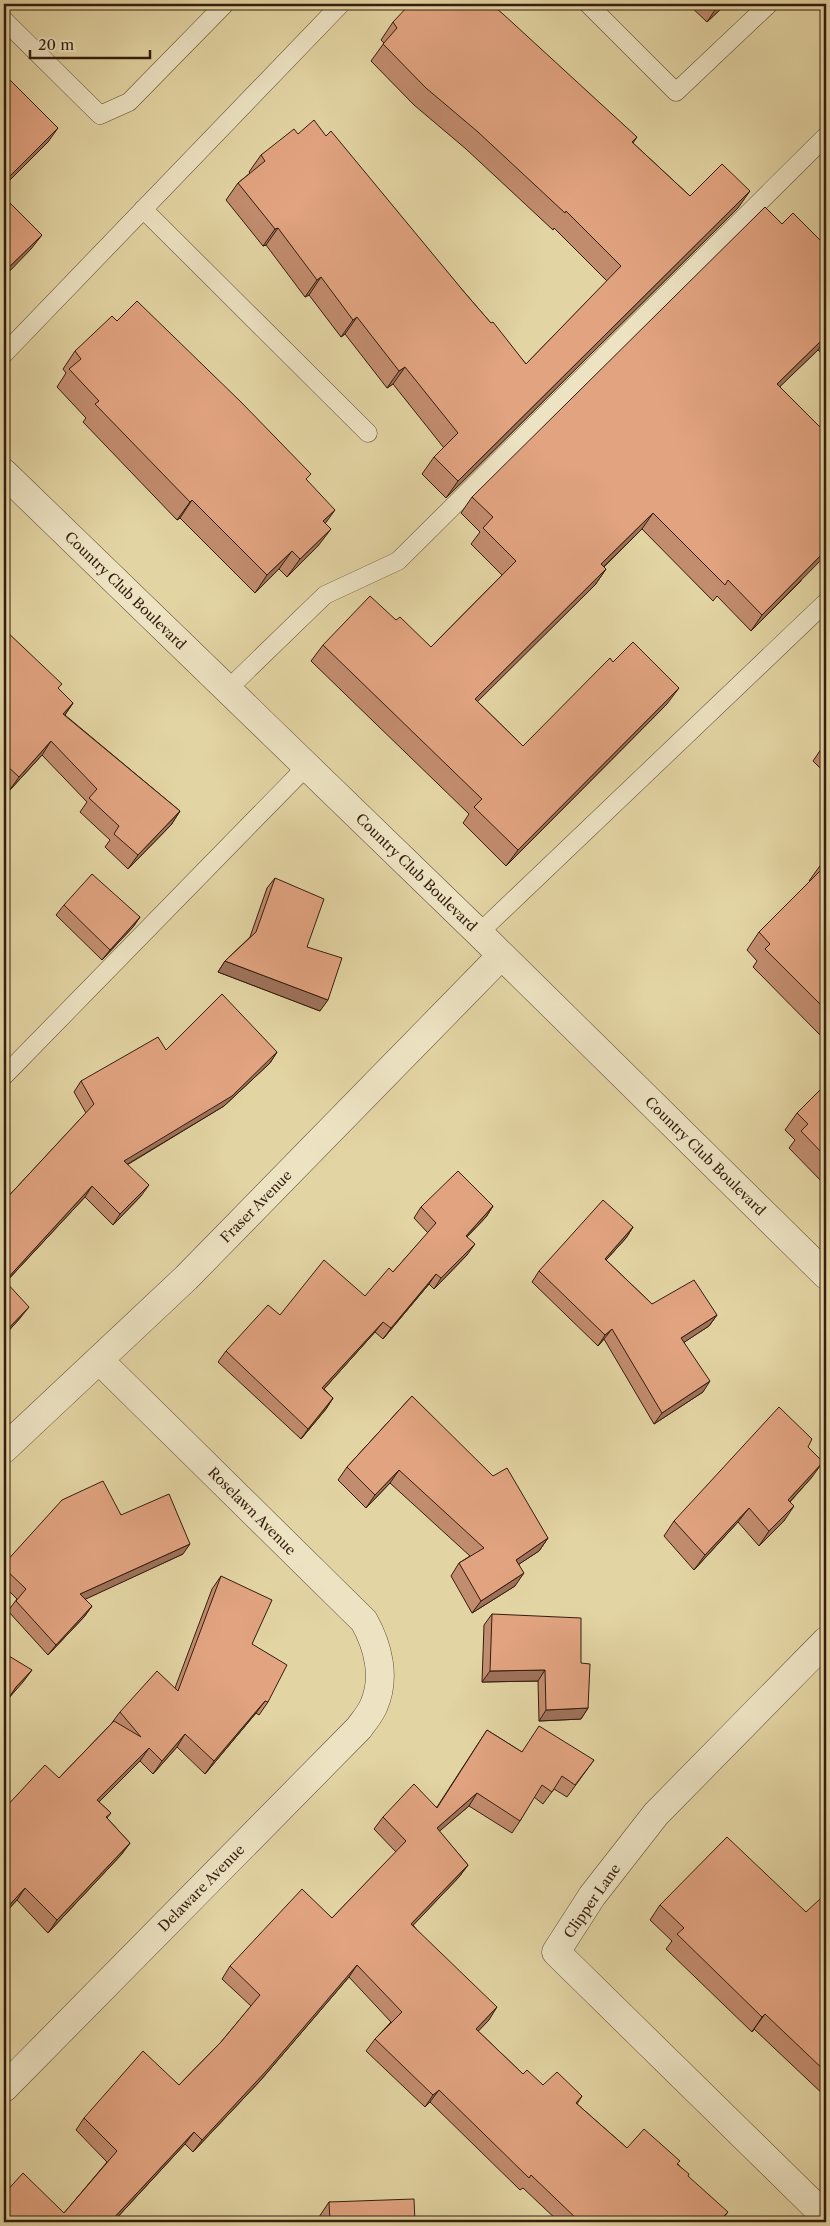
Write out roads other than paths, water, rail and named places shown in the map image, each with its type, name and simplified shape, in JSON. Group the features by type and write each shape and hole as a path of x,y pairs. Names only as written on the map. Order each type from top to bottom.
{"street":[{"name":"Country Club Boulevard","path":"4,472 826,1275"},
{"name":"Fraser Avenue","path":"4,1449 186,1278 501,956"},
{"name":"Roselawn Avenue","path":"99,1360 364,1621 375,1640 380,1675"},
{"name":"Clipper Lane","path":"826,1641 656,1814 592,1896 556,1952 826,2218"},
{"name":"Delaware Avenue","path":"4,2088 359,1728 374,1705 380,1675"}],"lane":[{"path":"4,20 100,114 129,102 226,4"},
{"path":"4,354 341,4"},
{"path":"588,4 676,92 769,4"},
{"path":"228,689 325,595 398,561 826,136"},
{"path":"143,209 368,432"},
{"path":"479,934 826,602"},
{"path":"4,1076 307,766"}]}
